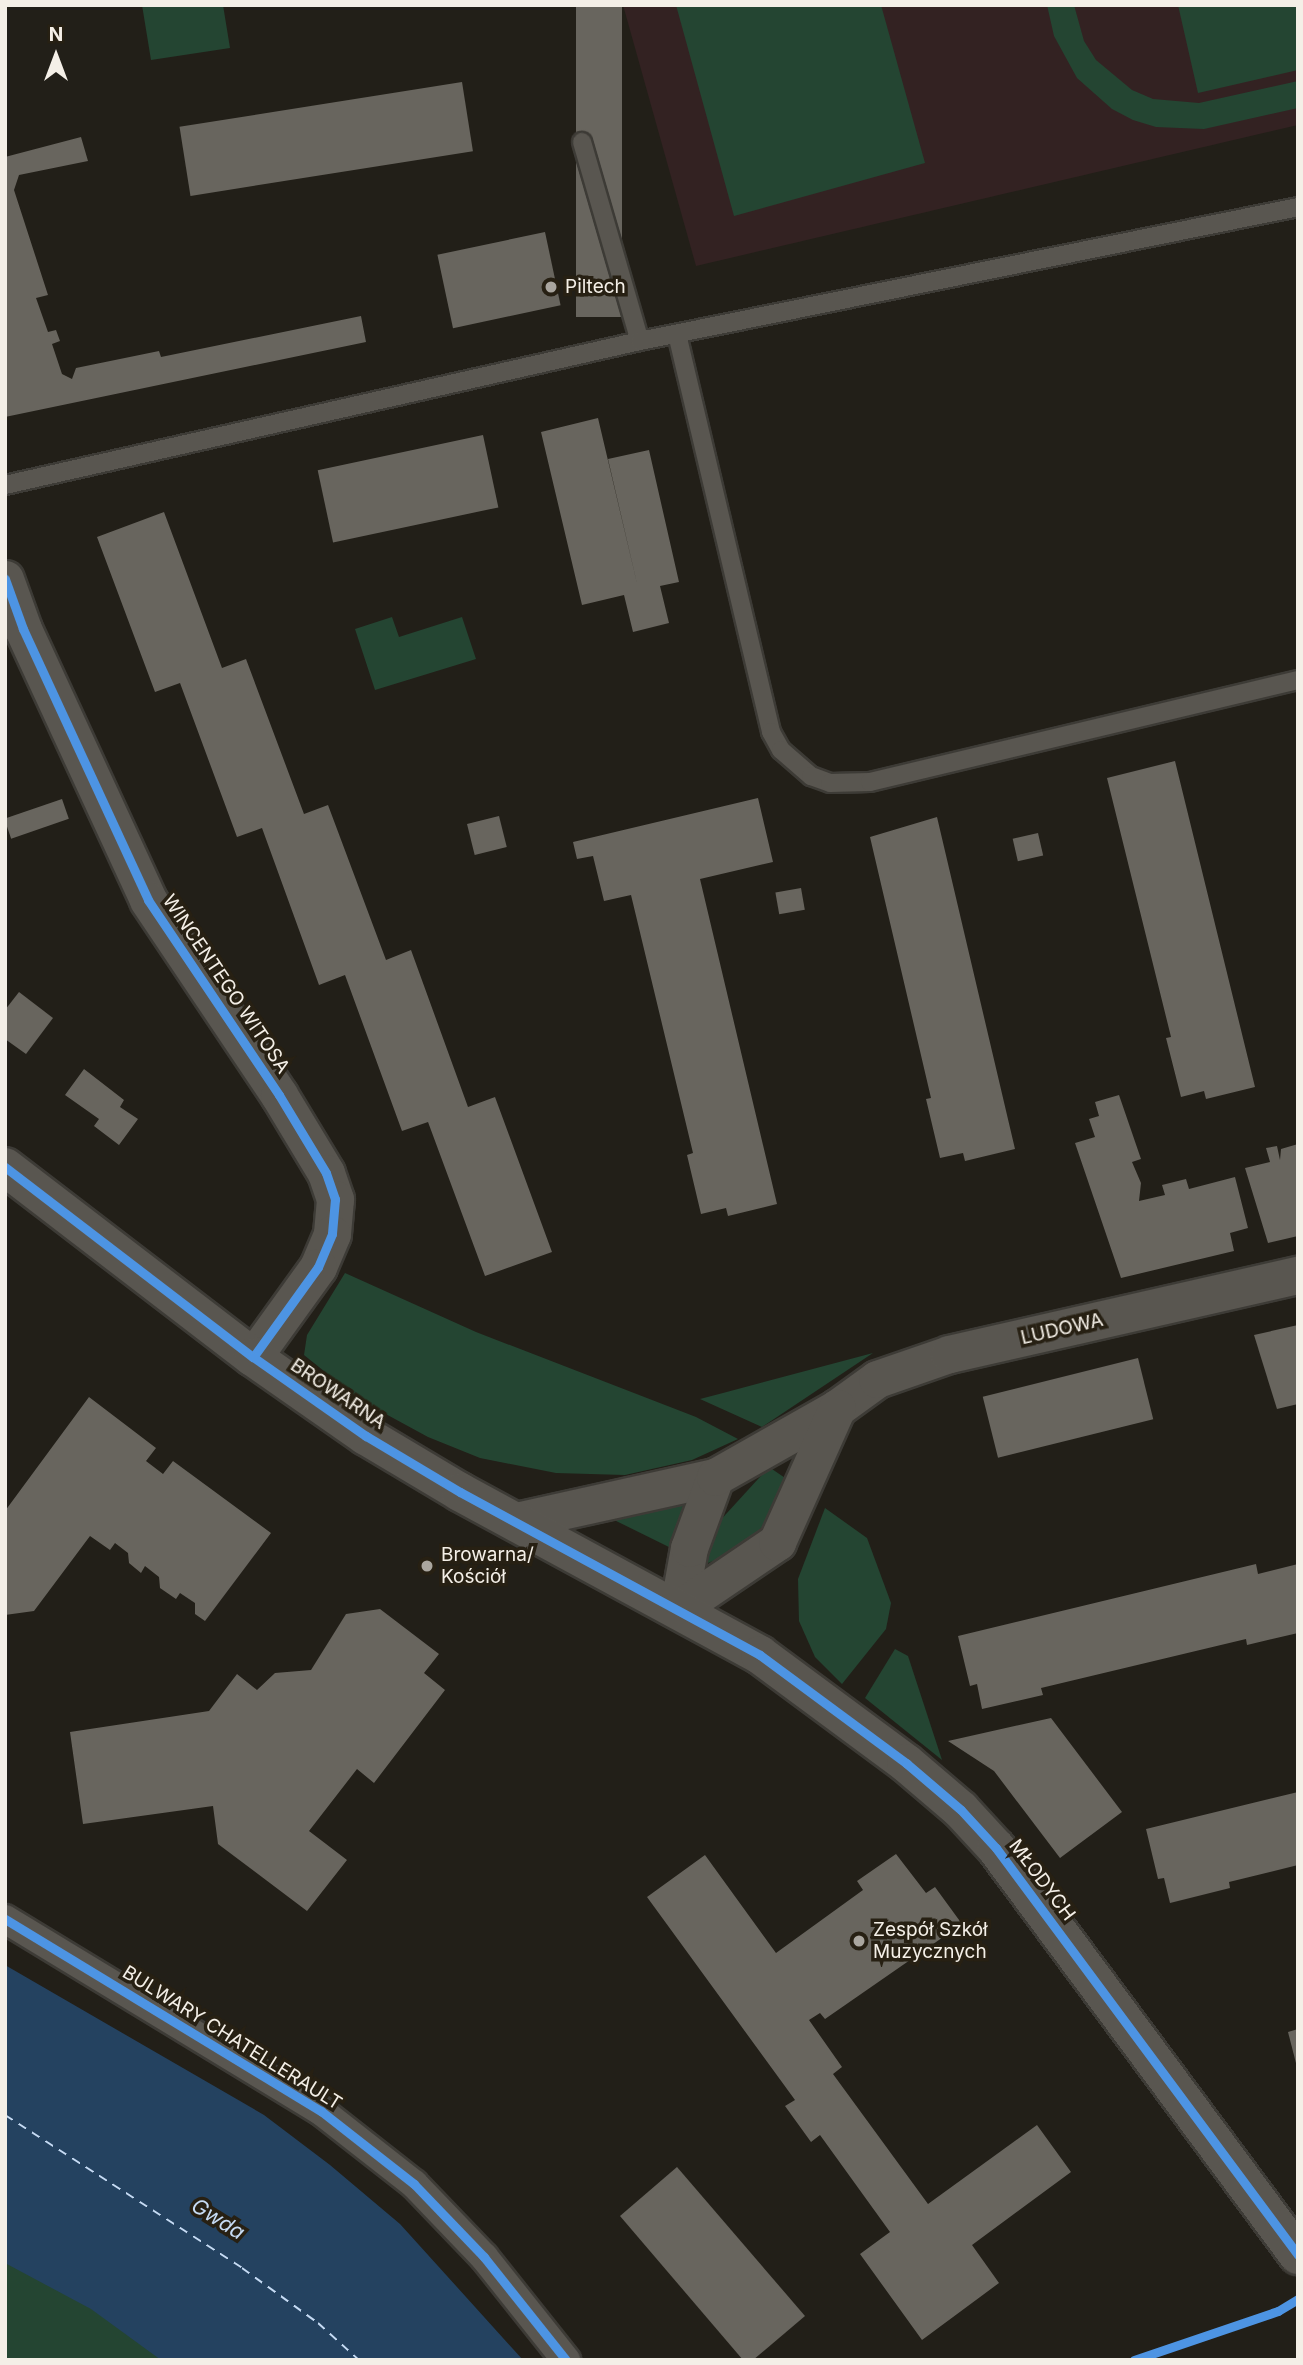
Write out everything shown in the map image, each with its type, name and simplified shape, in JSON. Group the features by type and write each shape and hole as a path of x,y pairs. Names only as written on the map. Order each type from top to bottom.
{"street":[{"name":"WINCENTEGO WITOSA","path":"5,579 23,629 148,900 279,1094 326,1173 335,1199 332,1234 318,1267 253,1357"},
{"name":"BROWARNA","path":"5,1167 253,1357 366,1436 678,1609"},
{"name":"LUDOWA","path":"516,1521 715,1477 836,1408 877,1379 950,1354 1298,1275"},
{"path":"678,1609 777,1542 836,1408"},
{"path":"678,1609 689,1548 715,1477"},
{"name":"MŁODYCH","path":"678,1609 760,1655 839,1710 961,1810 1028,1890 1298,2255"},
{"name":"BULWARY CHATELLERAULT","path":"5,1919 321,2111 414,2184 484,2257 566,2360"}],"lane":[{"path":"582,142 640,341"},
{"path":"5,485 640,341 1298,207"},
{"path":"677,334 771,732 780,750 811,776 830,783 870,782 1298,680"}],"shaded area":[{"path":"623,5 1298,5 1298,125 696,266"}],"green space":[{"path":"142,5 223,5 230,48 151,60"},
{"path":"676,5 881,5 925,163 734,216"},
{"path":"1047,5 1074,5 1084,41 1096,60 1132,90 1153,99 1199,103 1298,81 1298,108 1204,129 1156,127 1133,120 1112,109 1077,78 1054,36"},
{"path":"1178,5 1298,5 1298,70 1198,93"},
{"path":"392,617 399,637 462,617 476,659 375,690 355,629"},
{"path":"345,1273 476,1332 696,1417 738,1439 692,1460 625,1475 556,1473 480,1458 428,1437 360,1400 304,1355 307,1335"},
{"path":"873,1353 762,1427 700,1399 723,1393"},
{"path":"769,1467 794,1484 778,1510 740,1550 708,1563 706,1551 716,1525"},
{"path":"690,1501 671,1548 604,1515"},
{"path":"825,1508 867,1538 891,1603 886,1629 842,1684 815,1657 799,1621 798,1579"},
{"path":"895,1649 908,1656 942,1760 865,1698"},
{"path":"5,2254 173,2360 5,2360"}],"water":[{"name":"Gwda","path":"5,1965 264,2115 330,2165 400,2224 523,2360 161,2360 91,2309 5,2263"}],"building":[{"path":"576,5 622,5 622,317 576,317"},
{"path":"462,82 473,151 190,196 180,127"},
{"path":"81,137 88,161 19,175 14,190 48,295 36,298 48,332 56,330 60,341 52,344 62,374 72,379 76,368 159,351 161,357 361,316 366,342 5,417 5,157"},
{"path":"545,232 561,305 453,328 437,255"},
{"path":"598,418 639,592 608,459 649,450 679,582 660,586 669,623 633,632 624,595 582,605 541,432"},
{"path":"483,435 498,507 333,543 318,470"},
{"path":"164,512 222,668 246,659 304,814 328,805 386,960 411,950 468,1107 495,1097 552,1252 485,1276 428,1122 402,1131 345,975 319,985 262,828 237,837 180,683 155,692 97,537"},
{"path":"1175,761 1255,1087 1206,1099 1204,1091 1181,1097 1166,1038 1171,1037 1107,778"},
{"path":"758,798 773,862 700,879 777,1204 728,1216 726,1208 701,1214 687,1155 693,1153 631,895 604,901 593,856 577,859 573,842"},
{"path":"62,799 69,819 11,839 5,819"},
{"path":"499,816 507,847 475,855 467,824"},
{"path":"937,817 1015,1149 965,1161 963,1153 940,1158 926,1099 931,1098 870,837"},
{"path":"1038,833 1043,855 1018,861 1013,839"},
{"path":"801,888 805,910 779,914 775,893"},
{"path":"19,992 53,1018 26,1054 5,1039 5,1010"},
{"path":"84,1069 124,1100 120,1107 138,1119 119,1145 94,1126 99,1119 65,1095"},
{"path":"1119,1095 1141,1159 1132,1162 1141,1183 1139,1201 1165,1195 1162,1185 1186,1179 1189,1189 1235,1177 1248,1228 1230,1233 1234,1251 1121,1278 1075,1143 1095,1137 1089,1119 1099,1116 1095,1102"},
{"path":"1298,1144 1298,1236 1268,1243 1245,1168 1270,1162 1266,1148 1277,1146 1280,1160 1281,1149"},
{"path":"1298,1325 1298,1404 1277,1409 1254,1335"},
{"path":"1138,1358 1153,1419 998,1458 983,1397"},
{"path":"89,1397 156,1448 146,1461 163,1474 173,1461 271,1533 205,1621 195,1614 195,1603 180,1593 176,1599 160,1588 159,1577 145,1566 141,1573 129,1563 128,1553 115,1543 110,1550 90,1536 34,1611 5,1615 5,1511"},
{"path":"1256,1564 1258,1574 1298,1564 1298,1633 1247,1645 1246,1639 1041,1688 1043,1695 982,1709 977,1684 970,1686 958,1636"},
{"path":"380,1609 439,1654 424,1673 445,1690 374,1783 357,1769 309,1831 347,1860 307,1911 218,1844 213,1806 83,1824 70,1732 209,1711 237,1674 257,1690 275,1673 311,1670 346,1614"},
{"path":"1051,1718 1122,1812 1060,1858 994,1771 948,1741"},
{"path":"1298,1792 1298,1865 1229,1882 1230,1888 1170,1903 1164,1878 1158,1879 1146,1829"},
{"path":"896,1854 926,1893 935,1887 962,1924 825,2019 820,2013 809,2020 842,2067 833,2074 928,2204 1037,2125 1071,2172 972,2245 999,2283 922,2340 860,2254 890,2232 820,2135 811,2142 785,2106 795,2100 647,1897 705,1855 776,1953 863,1890 857,1881"},
{"path":"1298,2029 1298,2067 1297,2067 1288,2032"},
{"path":"677,2167 805,2316 753,2360 743,2360 620,2216"}],"ferry route":[{"path":"5,2115 242,2268 318,2323 359,2360"}],"cycle path":[{"path":"5,579 23,629 148,900 279,1095 326,1173 335,1199 332,1234 318,1267 253,1357"},
{"path":"5,1167 253,1357 366,1436 460,1492 760,1655 906,1763 961,1810 996,1848 1298,2255"},
{"path":"5,1919 321,2111 414,2184 484,2257 566,2360"},
{"path":"1134,2360 1278,2311 1298,2299"}],"place":[{"name":"Piltech","path":"551,287"},
{"name":"Browarna/ Kościół","path":"427,1566"},
{"name":"Zespół Szkół Muzycznych","path":"859,1941"}]}
